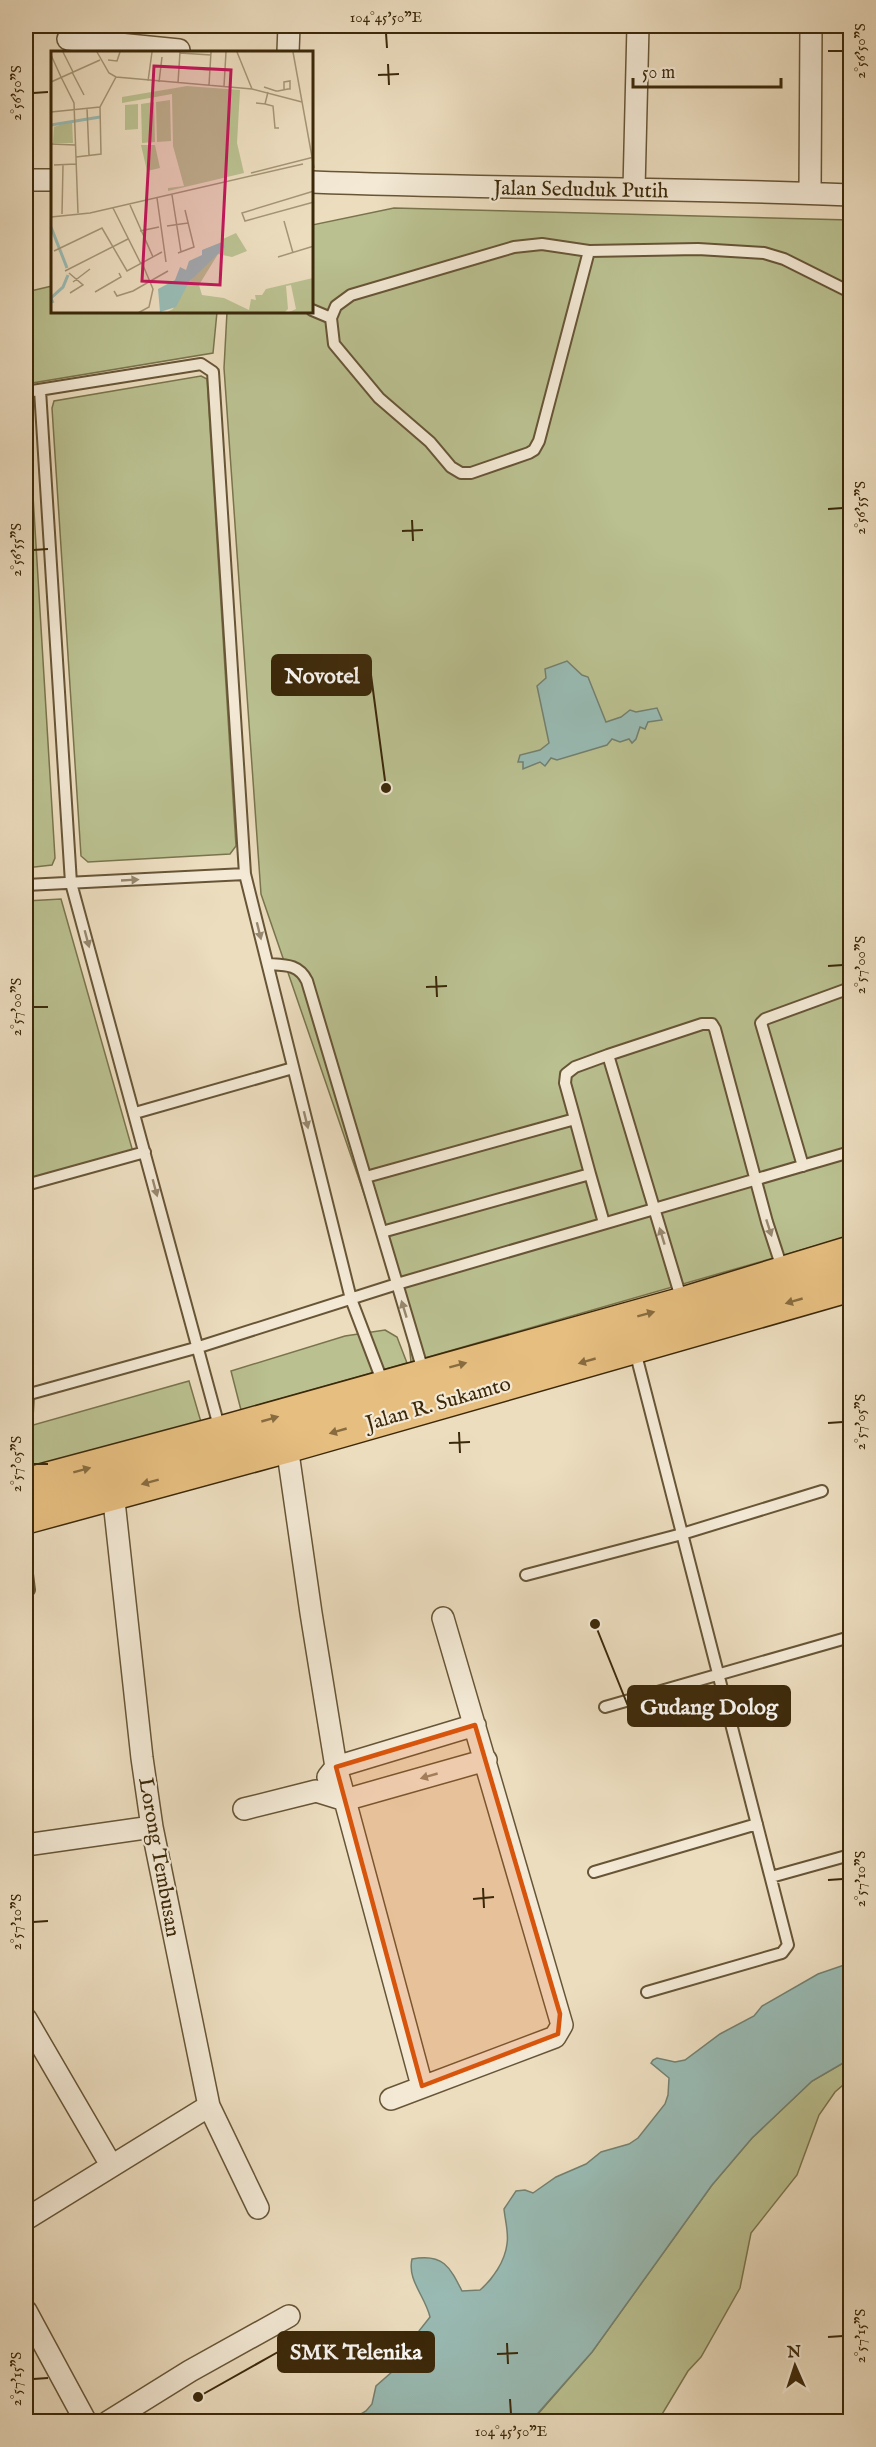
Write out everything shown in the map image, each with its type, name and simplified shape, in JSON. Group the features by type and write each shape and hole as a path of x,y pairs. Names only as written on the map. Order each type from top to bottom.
{"highway":[{"name":"Jalan R. Sukamto","path":"26,1485 683,1304 850,1253"},
{"name":"Jalan R. Sukamto","path":"26,1517 287,1446 850,1285"}],"street":[{"path":"288,51 289,26"},
{"path":"634,189 638,26"},
{"path":"810,26 810,193"},
{"path":"68,39 179,51"},
{"path":"26,180 51,180"},
{"name":"Jalan Seduduk Putih","path":"314,182 436,187 634,189 850,195"},
{"path":"287,1446 307,1591 336,1767 422,2086"},
{"name":"Lorong Tembusan","path":"113,1492 152,1827 208,2106 258,2208"},
{"path":"391,2099 555,2037 562,2025 443,1618"},
{"path":"316,1791 336,1767 475,1725"},
{"path":"244,1809 316,1791 345,1800 486,1760"},
{"path":"26,1845 152,1827"},
{"path":"26,2019 111,2165"},
{"path":"26,2220 208,2106"},
{"path":"26,2311 86,2421"},
{"path":"108,2421 190,2371 289,2316"}],"lane":[{"path":"588,252 539,441 534,450 529,453 471,473 461,473 451,467 430,442 379,398 334,344 331,318 336,306 351,295 514,248 542,244 588,252 698,249 764,253 784,259 850,292"},
{"path":"314,310 331,318"},
{"path":"26,393 201,364 213,372 245,874 351,1299 384,1386"},
{"path":"40,390 71,883 221,1433"},
{"path":"26,885 245,874"},
{"path":"268,964 296,967 303,973 424,1375"},
{"path":"803,1166 761,1023 765,1019 850,988"},
{"path":"604,1223 565,1083 566,1074 575,1067 608,1055 702,1024 712,1024 784,1275"},
{"path":"608,1055 683,1304"},
{"path":"135,1113 294,1068"},
{"path":"366,1177 575,1119"},
{"path":"26,1185 145,1152"},
{"path":"26,1433 26,1392 199,1347 397,1284 850,1152"},
{"path":"382,1232 590,1174"},
{"path":"634,1347 788,1942 785,1951 647,1992"},
{"path":"526,1575 682,1534 822,1491"},
{"path":"26,1566 29,1590"},
{"path":"605,1707 850,1637"},
{"path":"594,1872 757,1824"},
{"path":"771,1877 850,1855"}],"highlighted area":[{"path":"475,1725 560,2014 558,2034 422,2086 336,1767"}],"green space":[{"path":"394,208 850,220 850,1236 411,1362 406,1316 261,894 224,368 227,314 314,314 314,225"},
{"path":"51,286 51,314 217,314 213,353 26,384 26,292"},
{"path":"201,376 207,379 236,846 230,854 88,862 81,856 52,408 54,401"},
{"path":"26,409 55,858 52,865 26,868"},
{"path":"61,899 133,1152 26,1183 26,901"},
{"path":"385,1330 397,1337 407,1363 241,1410 231,1371 345,1336"},
{"path":"189,1381 201,1422 26,1471 26,1427"},
{"path":"850,2059 850,2084 842,2086 835,2092 819,2115 797,2175 751,2233 740,2288 701,2357 688,2371 658,2421 531,2422 592,2352 712,2185 752,2138 812,2081"}],"water":[{"path":"567,661 582,675 588,677 606,722 621,717 630,710 636,712 657,708 662,720 648,722 645,729 640,727 632,743 629,739 620,742 612,739 607,745 557,760 551,758 545,766 540,762 523,769 523,762 518,762 520,755 540,750 549,743 537,686 546,678 545,669"},
{"path":"850,1963 850,2059 812,2081 752,2138 712,2185 592,2352 531,2421 349,2421 366,2411 372,2404 376,2386 393,2371 398,2363 403,2342 419,2331 430,2317 414,2281 412,2259 438,2260 449,2269 462,2291 480,2290 494,2275 504,2257 508,2235 504,2209 516,2191 525,2190 533,2193 556,2177 586,2164 601,2152 629,2144 638,2138 665,2104 669,2078 651,2063 653,2060 657,2058 675,2062 685,2060 720,2034 754,2016 762,2006 818,1974"}],"place":[{"name":"Novotel","path":"386,788"},
{"name":"Gudang Dolog","path":"595,1624"},
{"name":"SMK Telenika","path":"198,2397"}]}
